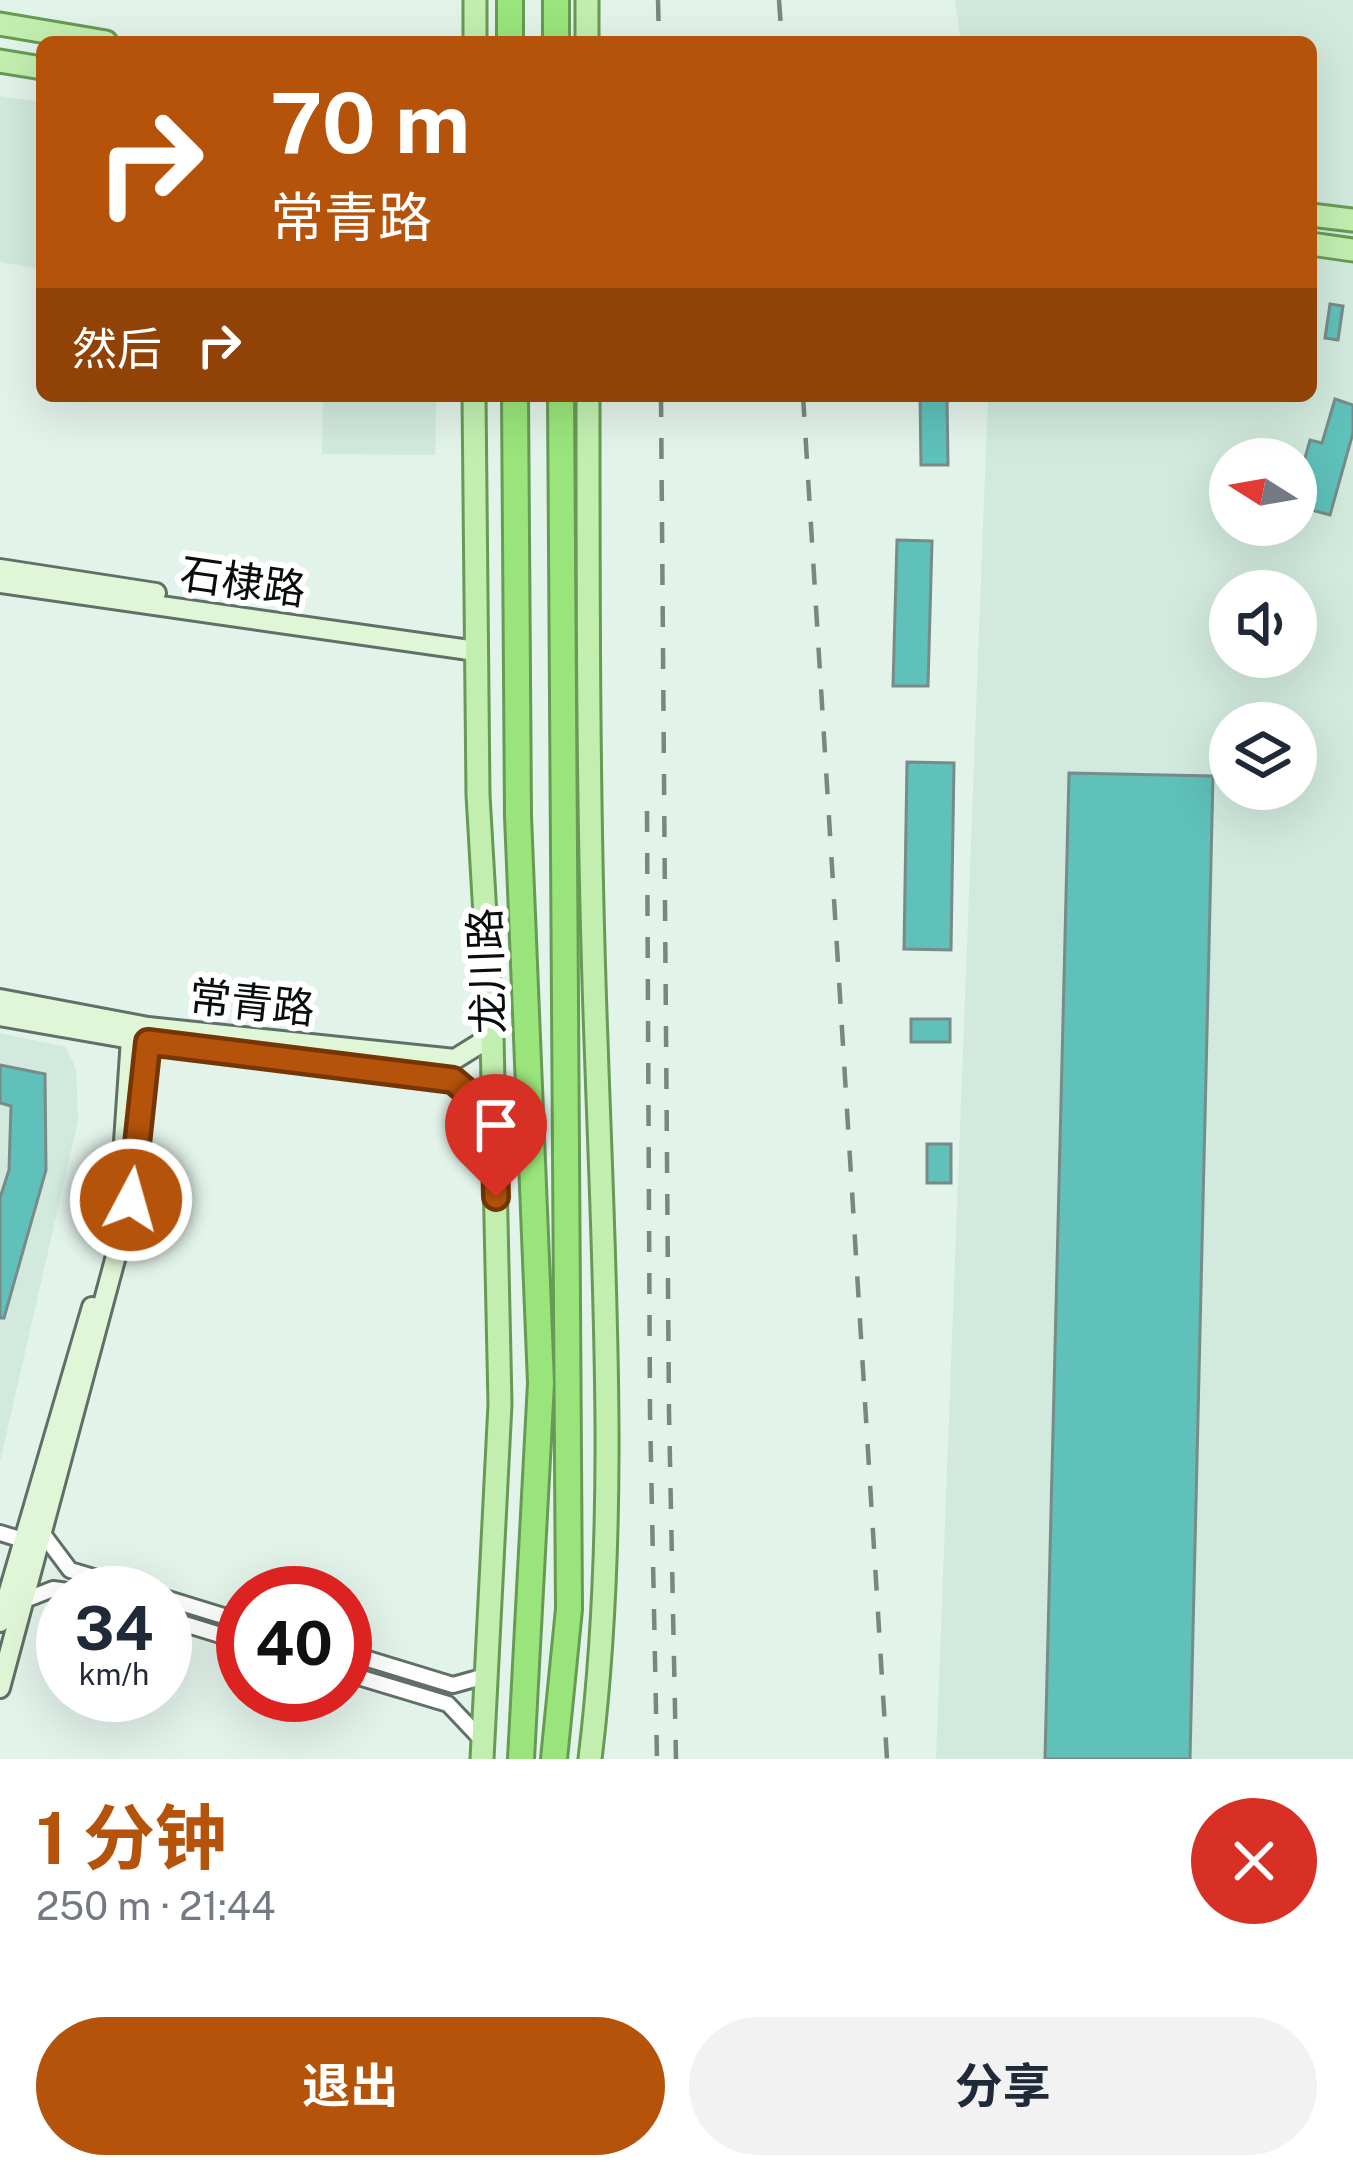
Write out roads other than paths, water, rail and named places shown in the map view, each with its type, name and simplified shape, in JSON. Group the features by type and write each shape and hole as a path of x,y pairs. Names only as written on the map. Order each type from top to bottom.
{"highway":[{"path":"510,0 510,36"},
{"path":"556,0 556,36"},
{"name":"龙川路","path":"515,402 518,816 542,1383 521,1759"},
{"name":"龙川路","path":"554,1759 569,1609 561,402"}],"main road":[{"path":"475,0 475,36"},
{"path":"587,0 587,36"},
{"path":"0,24 71,36"},
{"path":"0,61 36,67"},
{"path":"1317,215 1353,220"},
{"path":"1317,245 1353,250"},
{"name":"龙川路","path":"474,402 478,795 492,1036 500,1404 483,1750"},
{"path":"589,402 587,788 608,1448 590,1759"}],"street":[{"name":"石棣路","path":"0,569 475,646"},
{"name":"石棣路","path":"0,583 475,646"},
{"name":"常青路","path":"0,999 140,1033 454,1059 492,1036"},
{"name":"常青路","path":"0,1016 453,1080 494,1115"},
{"path":"0,1688 131,1200 140,1033"},
{"path":"0,1622 106,1261 140,1033"},
{"path":"0,1533 23,1540"},
{"path":"44,1534 66,1566"},
{"path":"25,1600 36,1596"},
{"path":"372,1660 453,1685 489,1675"},
{"path":"372,1681 448,1704 464,1717 483,1750"}],"railway":[{"path":"658,0 659,36"},
{"path":"779,0 782,36"},
{"path":"661,402 676,1759"},
{"path":"803,402 887,1759"},
{"path":"647,811 657,1759"}]}
